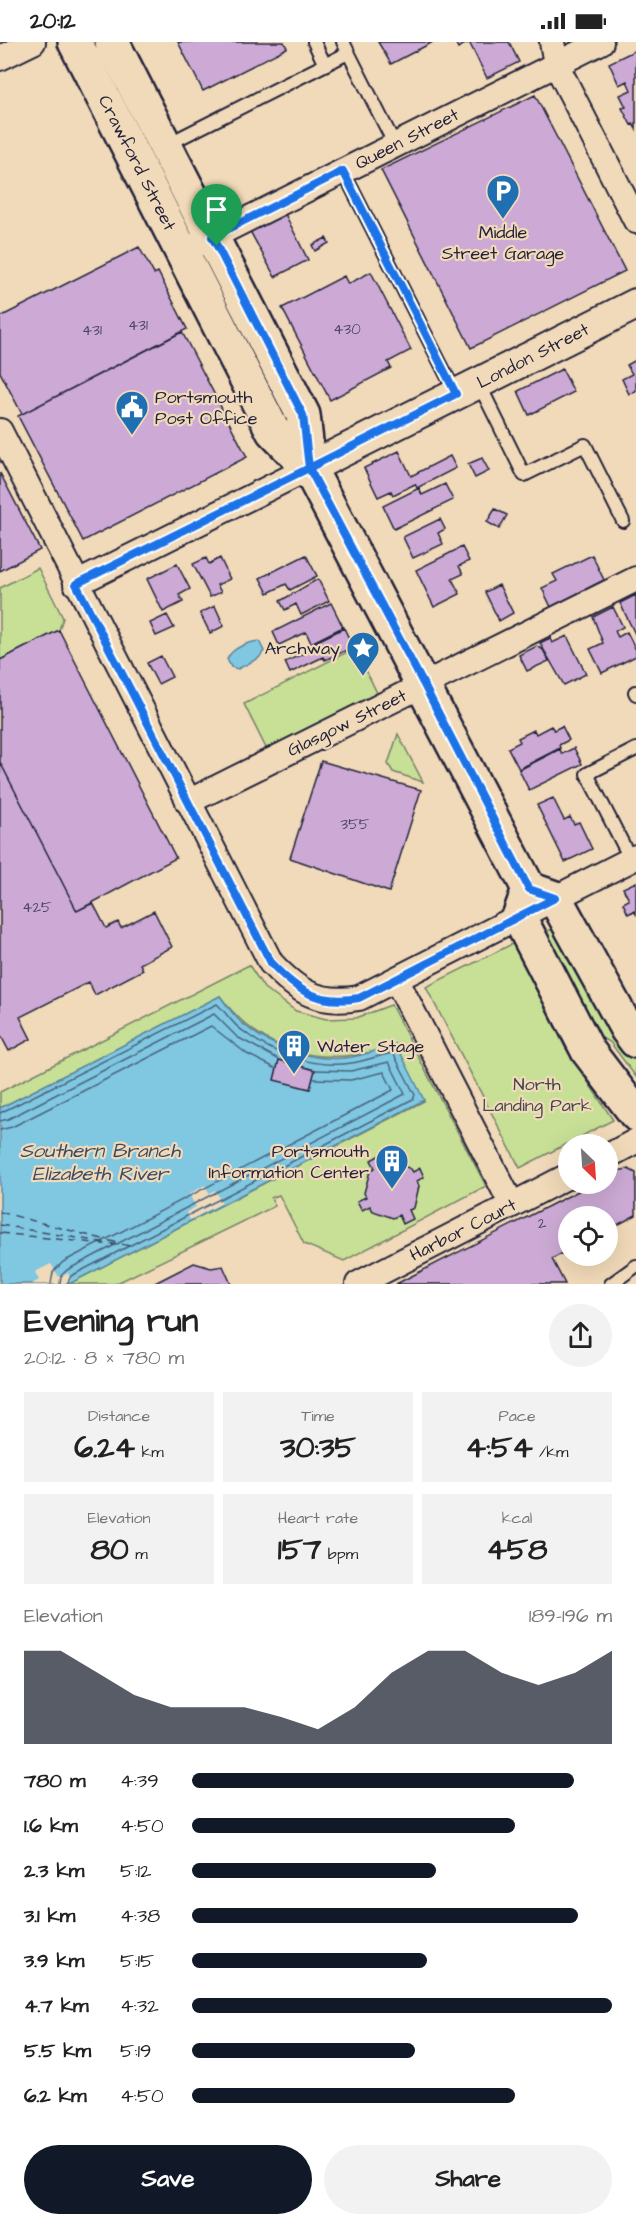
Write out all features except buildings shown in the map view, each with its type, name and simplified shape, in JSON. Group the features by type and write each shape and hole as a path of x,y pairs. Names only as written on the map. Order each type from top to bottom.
{"main road":[{"name":"Crawford Street","path":"75,42 273,431 309,468 424,685 534,901"},
{"name":"Crawford Street","path":"112,42 303,415 309,468"},
{"path":"534,901 636,1041"},
{"path":"534,901 588,1051 636,1114"}],"street":[{"path":"0,58 33,42"},
{"path":"533,42 538,52 554,53 636,221"},
{"name":"Queen Street","path":"182,252 394,146 554,53 601,42"},
{"name":"London Street","path":"76,584 636,304"},
{"path":"0,431 271,963 285,978 304,992 321,1000 340,1002 359,998 534,901 633,859"},
{"name":"Glasgow Street","path":"188,802 636,579"},
{"path":"396,979 512,1205"},
{"path":"618,1151 636,1141"},
{"name":"Harbor Court","path":"358,1284 558,1181"}],"lane":[{"path":"314,42 325,65"},
{"path":"165,145 325,65 345,48 394,146"},
{"path":"343,171 467,388 524,475 585,445 623,521"},
{"path":"633,859 587,774 636,749"},
{"path":"611,1284 636,1266"}],"green space":[{"path":"38,568 63,618 59,630 0,660 0,588"},
{"path":"355,648 379,697 268,752 244,704"},
{"path":"398,734 423,782 393,772 388,764"},
{"path":"554,927 636,1057 636,1077 610,1042 595,1035 545,941 547,932"},
{"name":"North Landing Park","path":"514,943 565,1047 613,1120 586,1134 558,1134 558,1148 520,1168 426,987"},
{"path":"249,965 264,988 296,1011 326,1019 356,1018 391,1005 486,1186 344,1261 304,1244 279,1195 271,1198 275,1206 115,1284 69,1284 424,1101 372,1052 349,1056 327,1056 306,1054 287,1048 268,1040 251,1028 220,996 0,1108 0,1092"}],"water":[{"path":"259,641 264,651 259,658 238,669 231,667 227,659 229,655 245,644"},
{"name":"Southern Branch Elizabeth River","path":"220,996 237,1018 254,1033 294,1052 324,1058 352,1057 396,1044 424,1100 69,1284 0,1284 0,1108"}],"pier":[{"path":"205,1185 209,1193 215,1190 222,1203 190,1220 186,1212 196,1207 189,1194"},
{"path":"51,1264 59,1277 68,1273 71,1280 63,1284 32,1284 39,1280 35,1272"}],"ferry route":[{"path":"0,1212 129,1246"},
{"path":"0,1225 119,1245"},
{"path":"0,1233 113,1245"}],"place":[{"name":"Middle Street Garage","path":"503,220"},
{"name":"Portsmouth Post Office","path":"132,436"},
{"name":"Archway","path":"363,677"},
{"name":"Water Stage","path":"294,1075"},
{"name":"Portsmouth Information Center","path":"392,1190"}],"route":[{"path":"217,246 212,237 343,171 456,394 309,468 529,889 555,898 359,998 340,1002 321,1000 304,992 285,978 271,963 76,584 309,468 303,415 217,246"}]}
